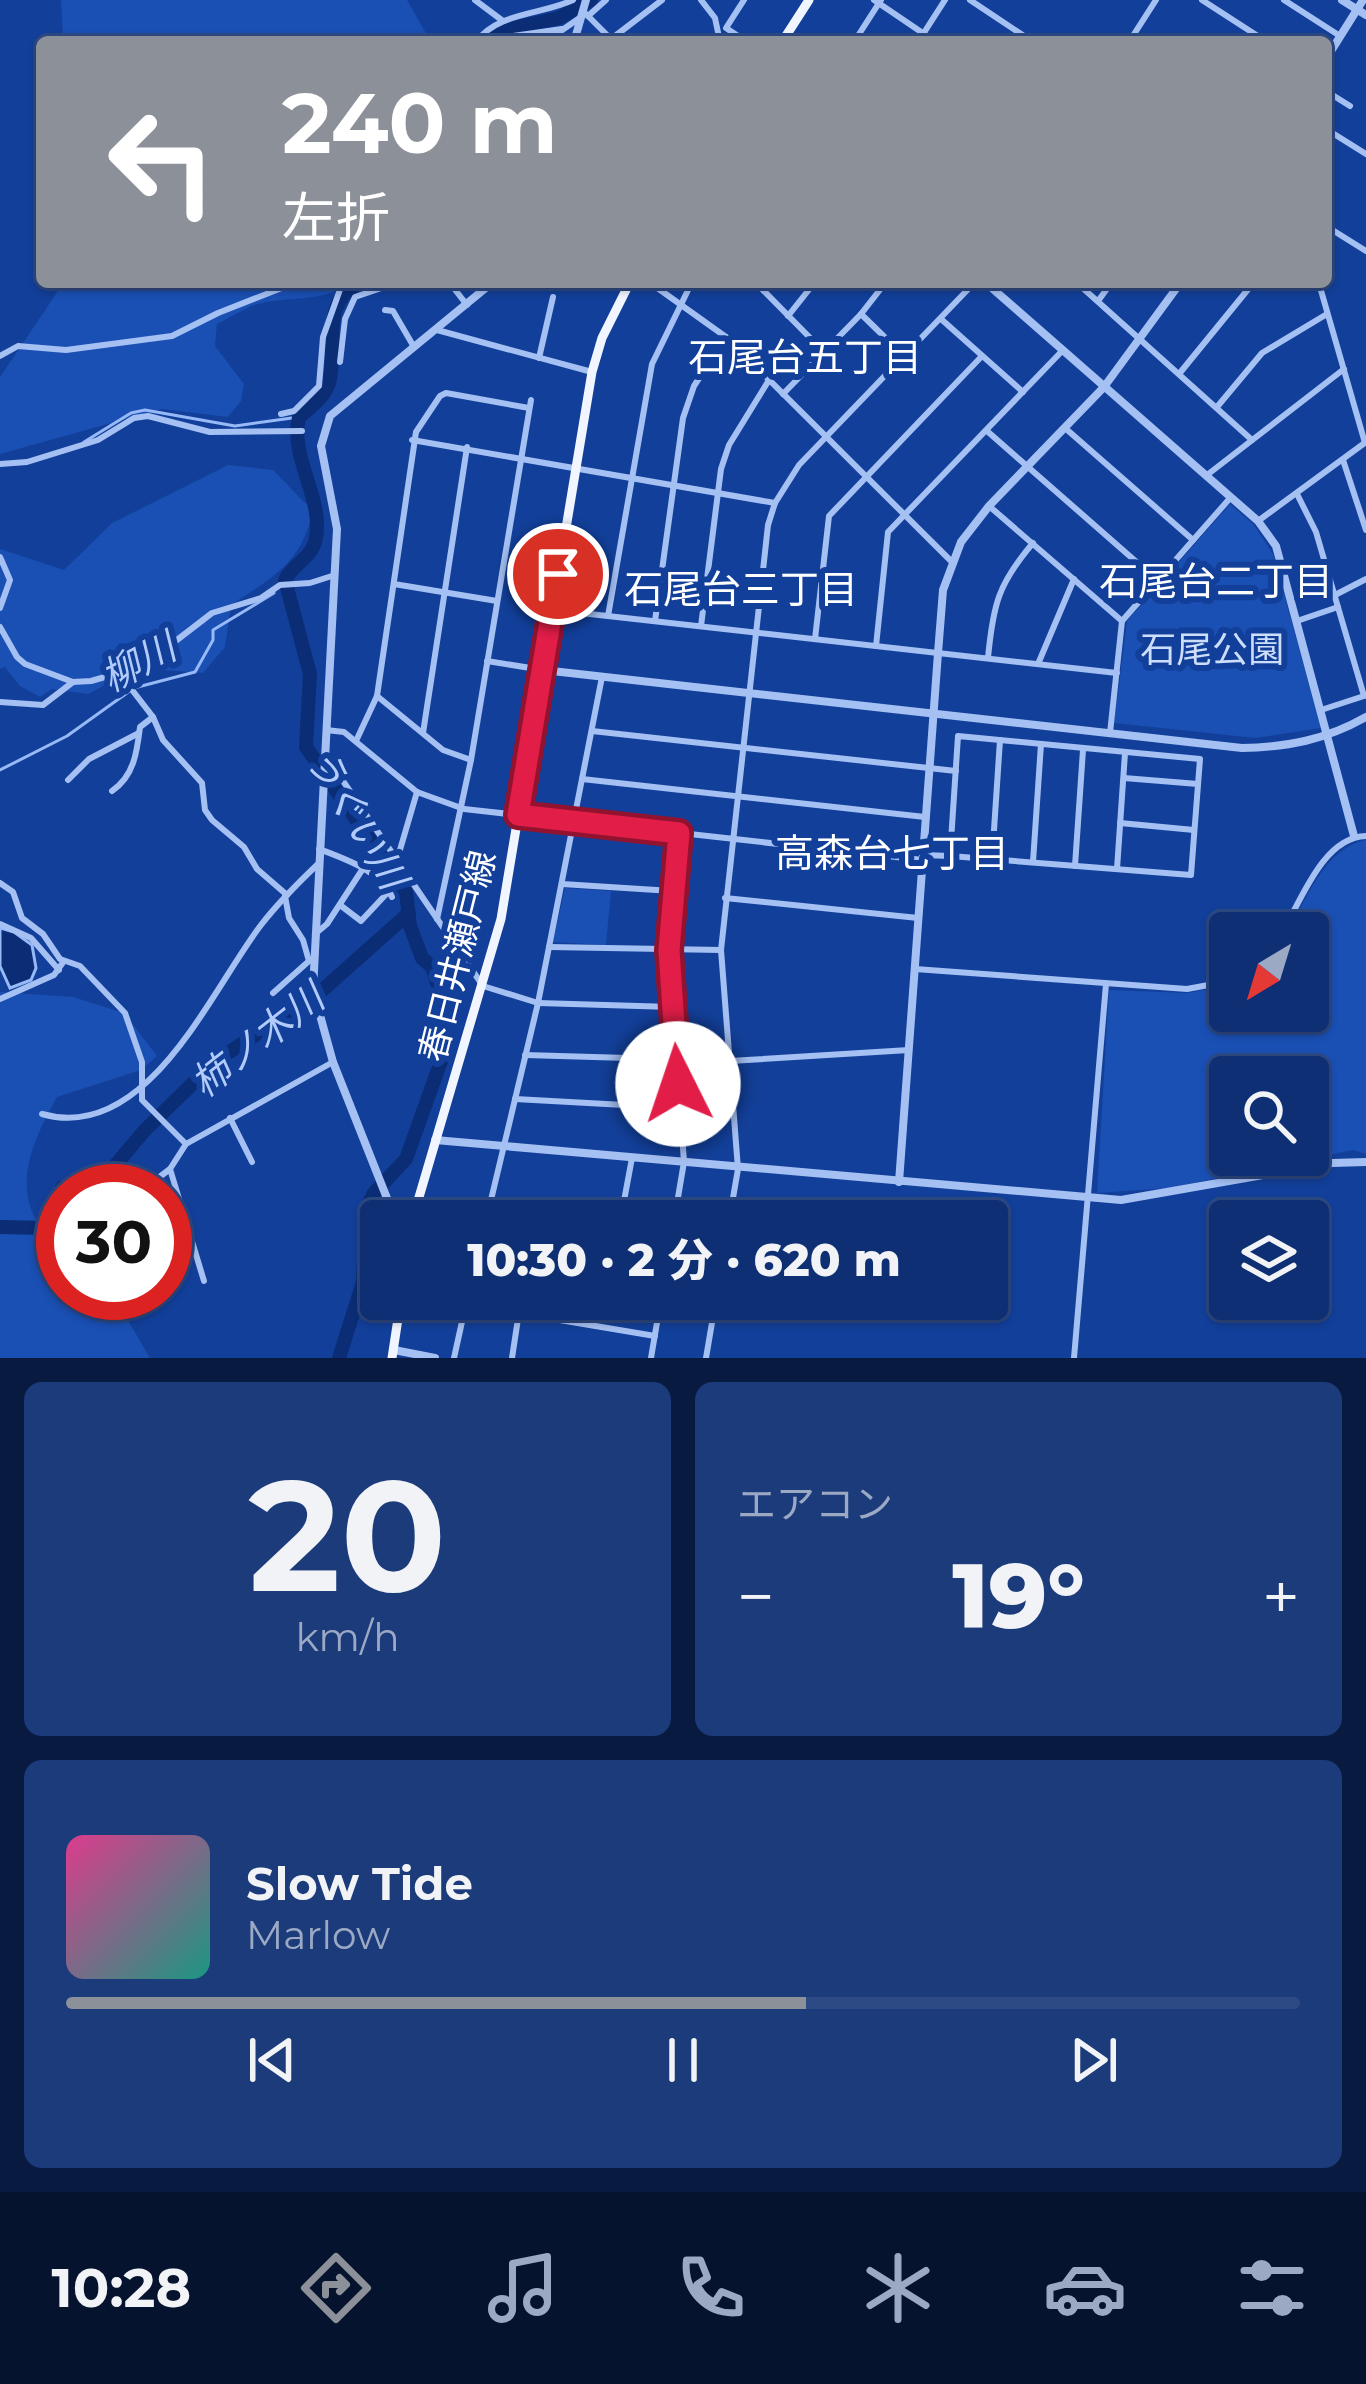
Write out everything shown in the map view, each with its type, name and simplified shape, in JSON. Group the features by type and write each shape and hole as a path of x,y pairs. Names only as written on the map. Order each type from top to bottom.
{"main road":[{"path":"786,36 809,0"},
{"name":"春日井瀬戸線","path":"418,1200 502,919 592,372 602,338 627,288"},
{"path":"393,1354 398,1320"}],"street":[{"path":"475,0 500,22 502,36"},
{"path":"483,36 500,22 572,0"},
{"path":"576,36 586,0"},
{"path":"553,36 606,0"},
{"path":"584,15 608,36 615,36 662,0"},
{"path":"701,0 715,18 719,36"},
{"path":"738,36 726,28 744,0"},
{"path":"922,36 945,0"},
{"path":"970,0 1024,36"},
{"path":"1133,36 1156,0"},
{"path":"1202,0 1258,36"},
{"path":"1284,0 1340,36"},
{"path":"1342,0 1361,12"},
{"path":"1332,49 1361,12 1363,0"},
{"path":"858,36 878,1 919,36"},
{"path":"530,36 562,29"},
{"path":"1332,95 1350,106"},
{"path":"1332,133 1366,154"},
{"path":"1332,230 1366,251"},
{"path":"0,356 17,346 66,350 172,336 282,288"},
{"path":"281,414 294,411 320,386 328,315 342,288"},
{"path":"340,362 345,319 355,297 381,288"},
{"path":"453,288 466,305"},
{"path":"273,993 311,961 315,934 337,529 321,446 324,425 486,288"},
{"path":"657,288 726,337 951,561"},
{"path":"608,616 652,364 689,288"},
{"path":"761,288 824,352"},
{"path":"788,316 810,288"},
{"path":"783,394 881,288"},
{"path":"733,1200 738,1168 721,950 724,898 764,546 775,503 799,465 969,288"},
{"path":"993,288 1258,521 1276,546 1354,836"},
{"path":"1083,288 1252,440"},
{"path":"1098,301 1108,288"},
{"path":"899,1182 943,590 951,561 989,506 1104,387 1176,288"},
{"path":"1179,374 1249,288"},
{"path":"1258,521 1365,442 1320,288"},
{"path":"539,358 553,297"},
{"path":"385,310 393,311 414,347"},
{"path":"861,314 904,356"},
{"path":"1217,407 1262,353 1328,314"},
{"path":"328,315 345,319"},
{"path":"941,319 1024,392"},
{"path":"437,330 592,372"},
{"path":"655,621 687,403 726,337"},
{"path":"876,646 888,532 1063,350"},
{"path":"815,639 829,516 982,356"},
{"path":"1207,476 1344,369"},
{"path":"701,626 716,493 729,445 769,380"},
{"path":"356,741 377,695 412,440 446,393 530,404 471,760 437,919"},
{"path":"0,464 27,462 98,440 134,418 148,416 220,432 302,431"},
{"path":"220,432 221,418"},
{"path":"1065,428 1193,540"},
{"path":"987,431 1157,580"},
{"path":"412,440 775,503"},
{"path":"423,733 467,447"},
{"path":"1342,460 1366,530"},
{"path":"1297,494 1316,532 1365,695 1321,710"},
{"path":"1110,733 1122,621 1231,497"},
{"path":"989,506 1122,621"},
{"path":"988,658 992,610 999,589 1033,543"},
{"path":"0,556 10,580 0,608"},
{"path":"0,627 16,657 39,671 73,682 92,682 164,650 212,613 261,598 280,585 310,584 334,575"},
{"path":"1038,664 1074,579"},
{"path":"1335,595 1366,579"},
{"path":"393,584 497,601"},
{"path":"1298,621 1338,607"},
{"path":"552,610 1117,673"},
{"path":"487,661 1241,748 1274,748 1328,736 1366,717"},
{"path":"119,673 153,717 163,740 202,783 205,810 212,820 244,847 257,869 286,896 289,918 311,961 316,1006 333,1062 388,1200"},
{"path":"491,1200 538,1003 602,676"},
{"path":"0,702 43,705 73,682"},
{"path":"377,695 443,750 471,760"},
{"path":"112,791 136,762 140,727 153,717"},
{"path":"326,730 344,732 417,792 461,808 923,858 950,856 1191,875 1200,759 958,736 950,856"},
{"path":"592,731 956,771"},
{"path":"68,780 89,760 139,733"},
{"path":"992,860 1000,740"},
{"path":"1033,862 1041,744"},
{"path":"1075,866 1083,748"},
{"path":"107,751 112,759"},
{"path":"1117,869 1125,751"},
{"path":"325,764 484,986 538,1003 672,1007"},
{"path":"1123,778 1198,784"},
{"path":"582,779 925,817"},
{"path":"398,860 417,792"},
{"path":"1120,823 1194,830"},
{"path":"678,1200 684,1162 669,950 679,833"},
{"path":"1294,912 1337,846 1354,836 1366,836"},
{"path":"319,849 363,869 391,893 361,920 340,905"},
{"path":"42,1114 60,1119 95,1113 140,1088 182,1048 242,952 319,863"},
{"path":"315,934 363,869"},
{"path":"0,883 14,892 22,918 43,934 64,962 80,966 125,1012 142,1062 140,1088 146,1108 185,1144"},
{"path":"562,884 673,891"},
{"path":"724,898 918,918"},
{"path":"0,924 31,938 59,970"},
{"path":"548,947 721,950"},
{"path":"0,999 23,992 64,962"},
{"path":"915,969 1187,989 1209,985"},
{"path":"1074,1358 1106,984"},
{"path":"525,1055 730,1061 909,1050"},
{"path":"172,1164 185,1144 333,1062"},
{"path":"515,1099 680,1108"},
{"path":"230,1118 252,1162"},
{"path":"434,1140 1090,1198 1155,1197 1332,1163 1366,1162"},
{"path":"624,1200 632,1158"},
{"path":"192,1241 204,1281"},
{"path":"454,1358 462,1320"},
{"path":"512,1358 517,1320"},
{"path":"560,1320 655,1336"},
{"path":"651,1358 658,1320"},
{"path":"706,1358 712,1320"},
{"path":"393,1354 435,1358"}],"green space":[{"path":"61,0 407,0 428,36 63,36"},
{"path":"60,288 340,288 319,296 256,304 217,324 215,346 244,384 241,401 228,417 162,409 0,454 0,377"},
{"path":"228,465 273,470 313,511 293,557 231,605 225,647 203,673 162,670 161,649 127,643 117,647 111,660 113,681 88,694 52,689 40,697 20,686 5,667 0,669 0,549 64,570 112,523"},
{"name":"石尾公園","path":"1230,504 1254,525 1273,554 1321,728 1255,738 1114,723 1127,621"},
{"path":"1366,840 1366,1154 1353,1150 1329,1155 1329,1056 1209,1056 1209,1176 1227,1176 1169,1188 1097,1193 1109,990 1187,993 1209,989 1209,1032 1329,1032 1329,912 1299,912 1318,877 1339,853"},
{"path":"565,888 611,891 606,945 553,942"},
{"path":"0,992 73,997 124,1013 157,1056 141,1070 57,1097 37,1137 27,1176 36,1218 36,1320 128,1320 150,1358 0,1358"}],"shaded area":[{"path":"0,928 32,945 36,968 31,980 10,988 0,966"}],"waterway":[{"name":"うぐい川","path":"496,36 504,30 559,18 591,0"},
{"name":"うぐい川","path":"339,1358 363,1282 367,1207 406,1159 444,1053 445,1008 432,967 422,958 410,926 406,892 306,747 310,674 285,580 313,548 317,527 297,433 299,417 328,385 335,313 352,288"},
{"path":"84,442 131,413 145,410 235,426 299,417"},
{"name":"柳川","path":"0,770 67,736 134,688 195,672 213,640 213,630 274,593"},
{"name":"柿ノ木川","path":"0,1227 46,1228 61,1212 57,1199 62,1188 102,1181 145,1130 217,1060 317,995 409,913"}],"district":[{"name":"石尾台五丁目","path":"805,357"},
{"name":"石尾台二丁目","path":"1216,581"},
{"name":"石尾台三丁目","path":"741,589"},
{"name":"高森台七丁目","path":"892,853"}],"route":[{"path":"558,574 518,815 679,833 669,950 678,1084"}]}
